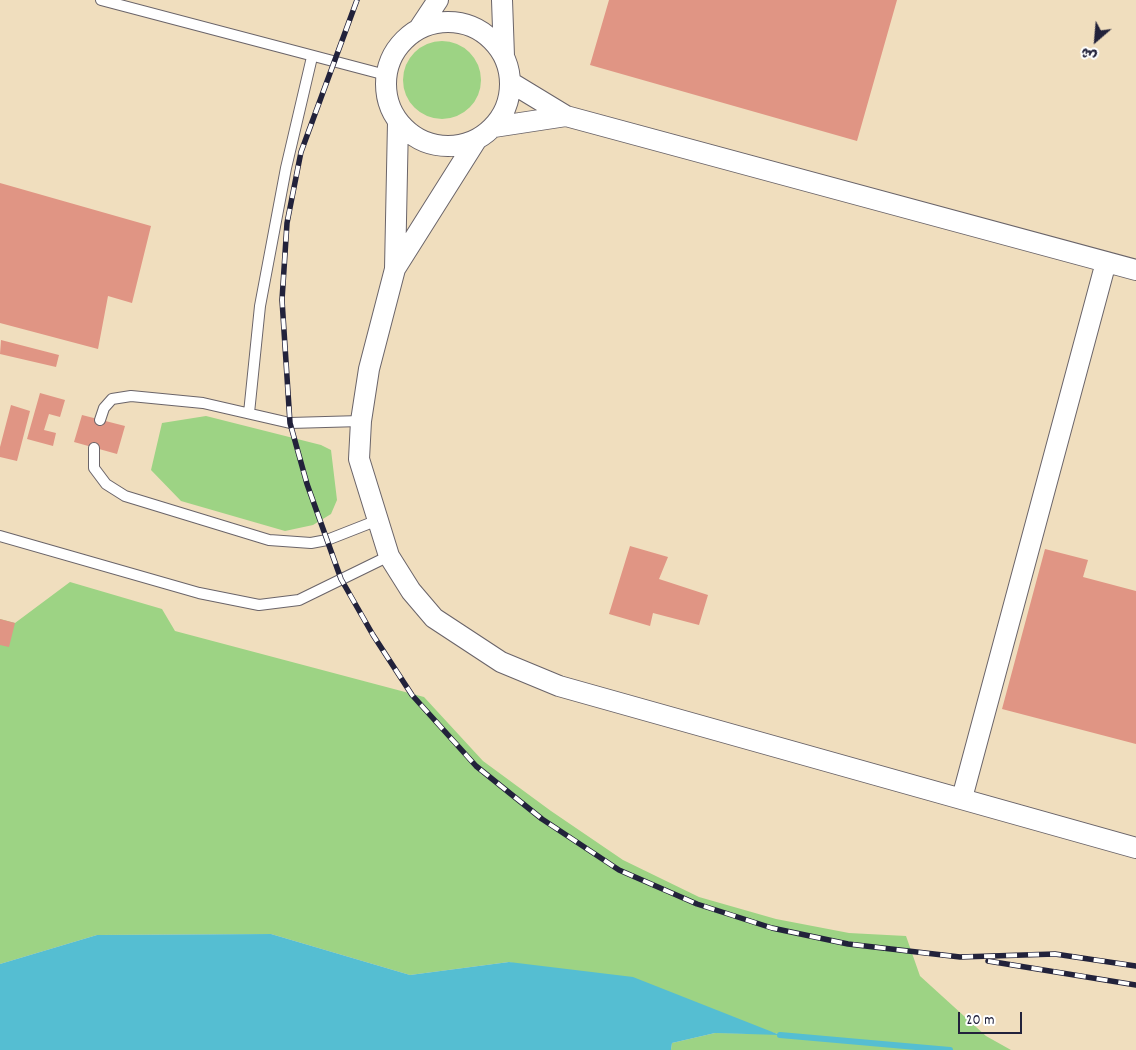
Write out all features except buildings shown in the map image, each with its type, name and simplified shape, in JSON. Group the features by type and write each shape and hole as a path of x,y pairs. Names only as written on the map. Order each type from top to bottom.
{"street":[{"path":"438,0 420,28 397,47 386,75 387,100 398,122 414,136 434,145 456,146 477,139 494,126 506,106 510,82 504,56 502,0"},
{"path":"420,28 452,22 482,32 504,56"},
{"path":"510,82 566,116 1136,270"},
{"path":"494,126 566,116"},
{"path":"398,122 395,269 369,369 361,421 359,459 389,556 411,591 434,618 501,662 559,686 1136,848"},
{"path":"395,269 477,139"},
{"path":"962,798 1106,262"}],"lane":[{"path":"101,0 386,75"},
{"path":"249,413 260,306 286,168 312,57"},
{"path":"100,420 104,408 112,399 131,396 204,403 290,423 361,421"},
{"path":"94,448 94,468 106,484 126,496 268,540 311,543 327,540 378,520"},
{"path":"0,536 199,593 259,605 299,600 389,556"}],"green space":[{"path":"434,41 450,41 464,47 475,58 481,72 481,88 475,102 464,113 450,119 434,119 420,113 409,102 403,88 403,72 409,58 420,47"},
{"path":"206,416 321,445 331,450 337,500 331,514 313,525 285,531 181,501 151,470 162,423"},
{"path":"70,582 162,609 175,631 424,697 483,761 551,811 623,860 699,897 776,919 849,933 906,936 920,976 986,1036 1011,1050 671,1050 672,1043 715,1033 778,1034 509,962 410,975 271,934 97,935 0,964 0,619 15,623"}],"water":[{"path":"271,934 410,975 509,962 633,977 780,1035 715,1033 672,1043 671,1050 0,1050 0,964 97,935"}],"waterway":[{"path":"780,1035 950,1050"}],"railway":[{"path":"357,0 301,152 287,223 282,300 290,423 307,484 341,579 373,635 412,695 476,766 542,819 619,870 697,904 772,928 848,944 960,957 1055,954 1136,966"},
{"path":"988,961 1136,985"}]}
